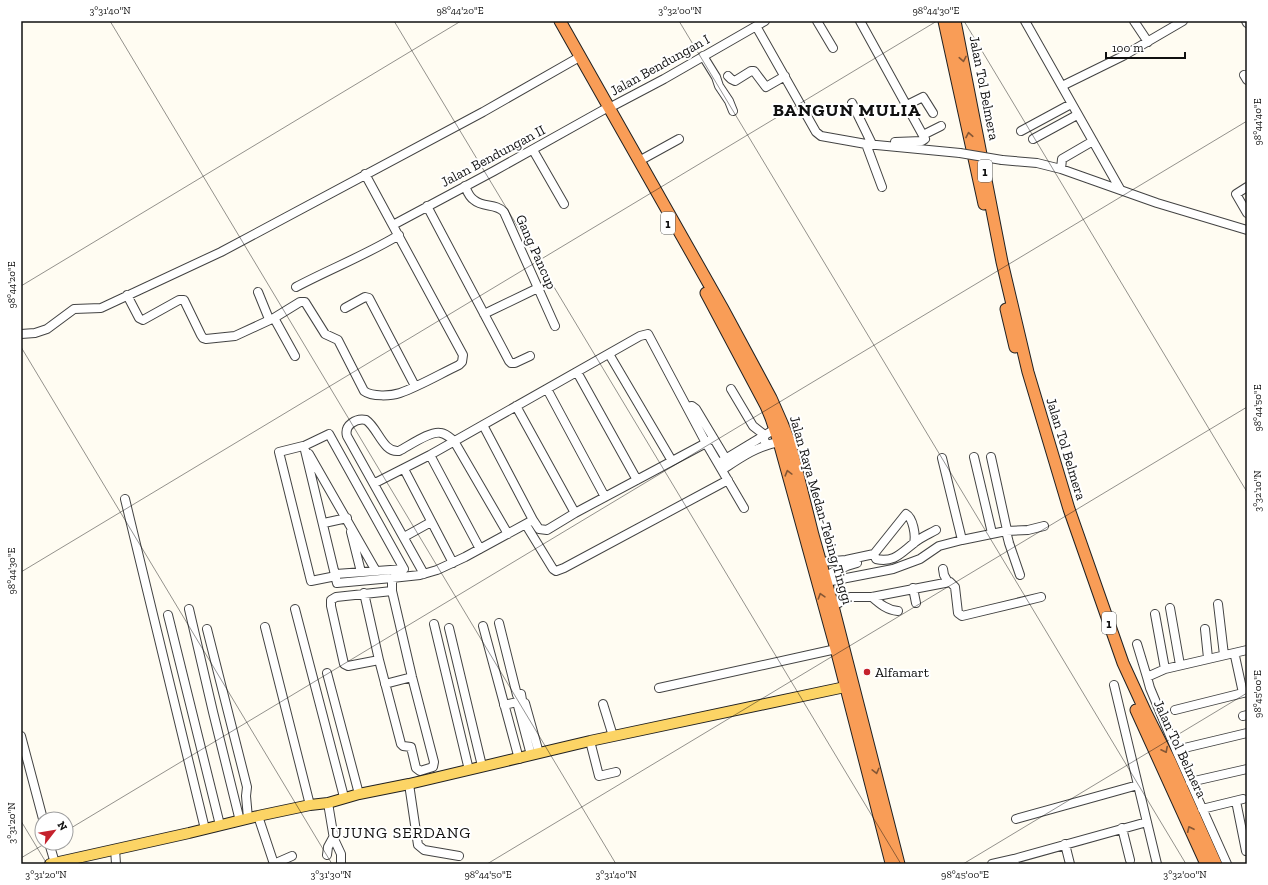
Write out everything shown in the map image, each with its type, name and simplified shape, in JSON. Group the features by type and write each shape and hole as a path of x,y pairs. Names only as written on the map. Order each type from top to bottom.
{"highway":[{"name":"Jalan Raya Medan-Tebing Tinggi","path":"555,21 576,59 639,161 723,309 771,398 790,443 804,501 805,521 836,649 892,864"},
{"name":"Jalan Raya Medan-Tebing Tinggi","path":"560,21 766,406 779,442 798,511 805,521"},
{"name":"Jalan Tol Belmera","path":"944,21 1014,328 1069,509 1123,664 1170,760 1216,864"},
{"name":"Jalan Tol Belmera","path":"955,21 1002,262 1021,373 1061,510 1116,665 1206,864"},
{"name":"Jalan Raya Medan-Tebing Tinggi","path":"809,536 821,562 826,579 899,864"}],"main road":[{"path":"52,863 69,862 249,818 310,805 328,803 344,797 409,784 590,741 846,687"}],"street":[{"name":"Jalan Bendungan I","path":"607,108 664,79 765,21"},
{"path":"817,21 833,48"},
{"path":"860,21 907,105 924,139 923,141 896,142 890,146"},
{"path":"1025,21 1120,189"},
{"path":"1134,21 1148,42"},
{"path":"1062,86 1123,56 1183,21"},
{"path":"756,26 819,135 824,138 1037,163 1061,169 1157,203 1247,230"},
{"path":"703,56 716,77 719,86 729,101 733,111"},
{"path":"21,334 35,333 47,329 74,309 101,308 221,252 483,112 576,59"},
{"path":"728,76 735,81 751,71 754,71 766,87 784,76"},
{"path":"907,105 923,97 933,113"},
{"path":"852,103 869,144 882,187"},
{"path":"1021,131 1071,104"},
{"name":"Jalan Bendungan II","path":"393,224 533,150 607,108"},
{"path":"1033,139 1077,115"},
{"path":"923,135 941,126"},
{"path":"639,161 679,138"},
{"path":"1061,169 1062,159 1093,141"},
{"path":"533,150 564,204"},
{"path":"128,295 139,318 143,320 179,300 184,300 201,335 206,339 235,336 300,302 303,302 307,304 325,334 338,340 366,393 382,395 395,394 459,365 463,358 399,235 365,174"},
{"name":"Gang Pancup","path":"465,186 473,200 485,205 499,208 504,212 555,326"},
{"path":"1247,187 1236,194 1247,213"},
{"path":"427,206 511,363 515,363 530,356"},
{"path":"296,287 318,275 374,250 399,235"},
{"path":"484,314 538,288"},
{"path":"258,292 295,356"},
{"path":"345,308 364,297 368,298 415,386"},
{"path":"375,484 430,455 640,336 648,334 686,407 726,459"},
{"path":"609,354 672,461"},
{"path":"577,372 637,480"},
{"path":"546,389 605,497"},
{"path":"732,389 753,426 755,429 761,431 765,440"},
{"path":"516,406 574,513"},
{"path":"422,574 404,537 347,436 346,431 350,424 357,420 366,420 374,426 381,440 390,450 393,451 399,451 437,432 447,435 454,441 508,534"},
{"path":"483,425 533,520 539,529 547,530 574,513 710,440"},
{"path":"720,467 744,456 765,440 775,429"},
{"path":"329,434 404,569 336,575 311,582 279,452 303,446 329,434"},
{"path":"710,440 720,467 744,508"},
{"path":"720,467 726,459 765,440 779,442"},
{"path":"303,446 348,520 376,571"},
{"path":"303,446 324,523 337,583 391,584"},
{"path":"430,455 480,549"},
{"path":"991,456 1008,540 1020,575"},
{"path":"974,457 992,533"},
{"path":"942,458 962,540"},
{"path":"404,469 453,563"},
{"path":"526,525 553,569 556,571 728,480"},
{"path":"125,499 205,829"},
{"path":"821,562 847,563 875,556 906,514 908,515 912,526 915,537 914,543"},
{"path":"324,523 348,520"},
{"path":"348,520 361,572"},
{"path":"378,660 348,666 344,664 331,600 336,597 364,594 410,576 422,574 453,563 533,520"},
{"path":"404,537 431,522"},
{"path":"826,579 893,569 920,559 939,546 992,533 1044,526"},
{"path":"875,556 883,561 893,558 904,553 914,543 936,530"},
{"path":"826,579 847,563"},
{"path":"944,569 944,575 948,582 952,583 955,587 958,613 962,616 1002,608 1041,597"},
{"path":"833,606 850,597 872,597 948,582"},
{"path":"364,594 378,660 401,744 404,747 411,747 416,768 420,771 432,767 434,762 412,677 391,584"},
{"path":"913,588 916,603"},
{"path":"872,597 886,608 898,611"},
{"path":"1218,604 1224,655"},
{"path":"1170,608 1180,665"},
{"path":"189,609 213,712 249,818 273,861 276,863 292,856"},
{"path":"295,609 344,797"},
{"path":"1155,614 1165,669"},
{"path":"168,615 220,825"},
{"path":"499,623 517,695 521,694 521,703 535,754"},
{"path":"434,624 469,770"},
{"path":"483,626 519,758"},
{"path":"265,627 310,805"},
{"path":"449,628 482,766"},
{"path":"207,629 247,788 246,796 249,818"},
{"path":"1205,629 1208,658"},
{"path":"1136,644 1150,688 1202,810 1227,864"},
{"path":"659,688 836,649"},
{"path":"1147,678 1165,669 1247,650"},
{"path":"1175,710 1245,692 1235,656"},
{"path":"328,673 359,794"},
{"path":"385,684 412,677"},
{"path":"1114,685 1157,864"},
{"path":"504,705 521,703"},
{"path":"603,704 613,736"},
{"path":"1176,750 1247,733"},
{"path":"21,736 41,811"},
{"path":"590,741 599,776 616,772"},
{"path":"1190,782 1247,769"},
{"path":"409,784 418,845 424,850 459,856"},
{"path":"1016,819 1138,785"},
{"path":"1202,810 1239,800 1246,851"},
{"path":"328,803 334,836 341,854 341,864"},
{"path":"992,864 1014,861 1065,844 1147,822"},
{"path":"1122,828 1130,860"},
{"path":"327,855 328,847 334,836"},
{"path":"1065,844 1070,864"},
{"path":"115,850 116,864"},
{"path":"50,851 52,863"}],"place":[{"name":"Alfamart","path":"867,672"}],"district":[{"name":"BANGUN MULIA","path":"847,110"},
{"name":"UJUNG SERDANG","path":"401,832"}]}
